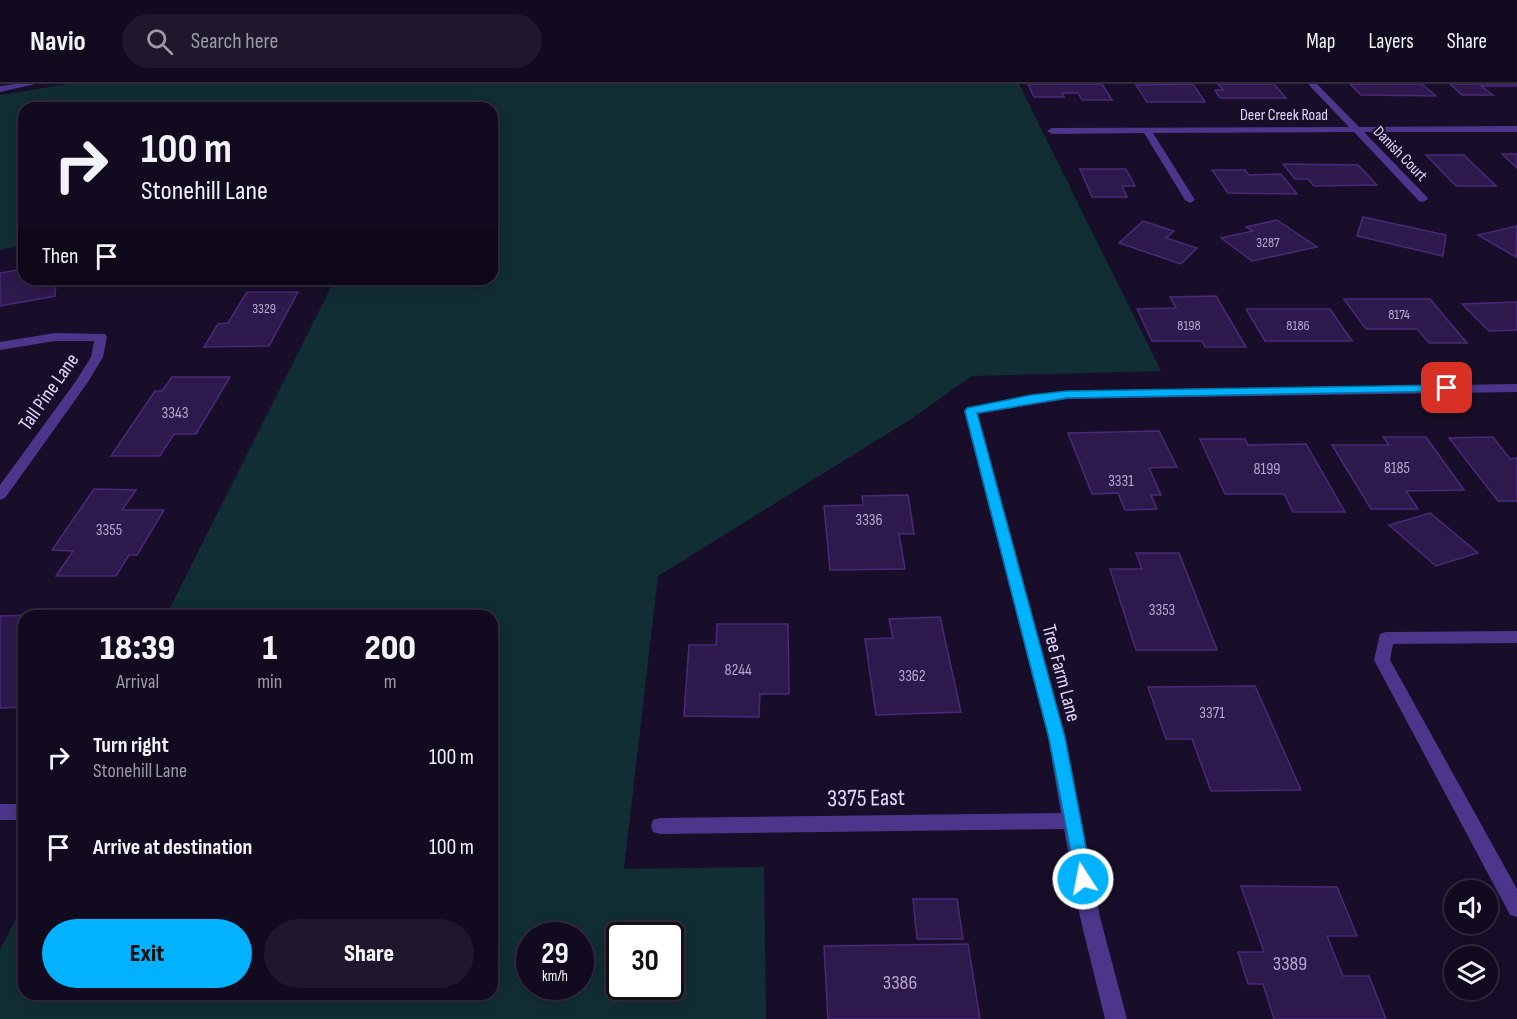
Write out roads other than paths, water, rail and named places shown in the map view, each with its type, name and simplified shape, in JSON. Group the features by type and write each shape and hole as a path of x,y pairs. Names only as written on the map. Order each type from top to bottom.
{"street":[{"path":"0,90 31,84"},
{"name":"Danish Court","path":"1311,84 1423,199"},
{"name":"Deer Creek Road","path":"1052,131 1517,129"},
{"path":"1146,130 1190,201"},
{"name":"Tall Pine Lane","path":"0,346 55,337 101,337 97,357 82,382 0,495"},
{"name":"Tree Farm Lane","path":"1116,1019 1090,916 1057,738 971,411 1031,399 1067,395 1517,388"},
{"path":"1517,637 1386,638 1382,660 1517,908"},
{"path":"0,812 18,812"},
{"name":"3375 East","path":"660,826 1072,821"}]}
